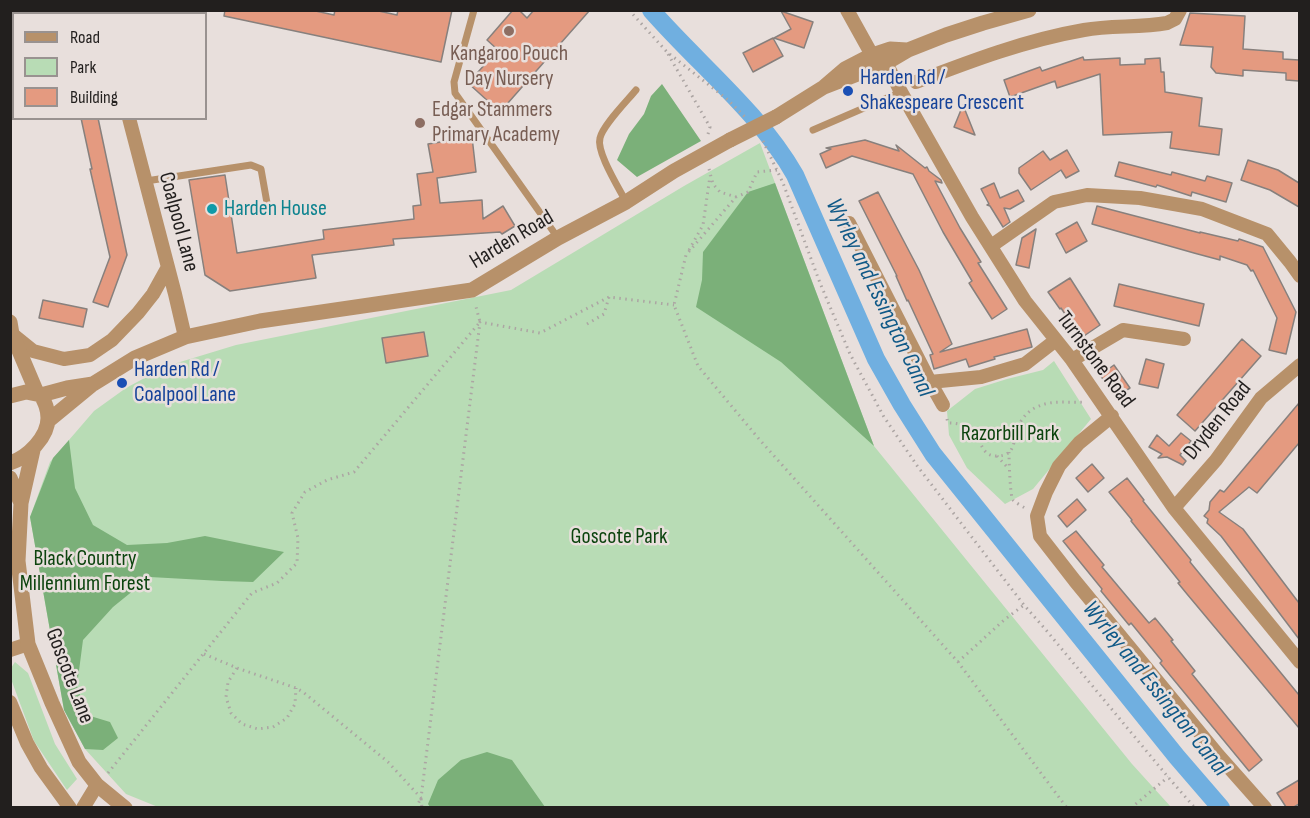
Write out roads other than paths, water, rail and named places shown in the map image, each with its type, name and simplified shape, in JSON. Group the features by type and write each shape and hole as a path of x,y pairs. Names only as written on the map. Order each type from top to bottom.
{"street":[{"path":"847,10 872,55"},
{"name":"Harden Road","path":"824,87 886,63 908,50 964,28 1029,10"},
{"path":"916,82 958,59 1083,30 1167,23 1175,19 1180,10"},
{"name":"Harden Road","path":"48,421 93,384 135,358 185,337 260,321 472,290 558,238 626,202 674,171 776,117 824,87 845,69 872,55 891,49 908,50"},
{"name":"Turnstone Road","path":"886,63 972,217 1024,301 1072,360 1174,508 1299,662"},
{"name":"Coalpool Lane","path":"130,120 185,337"},
{"path":"991,246 1054,202 1087,195 1140,198 1202,209 1267,234 1299,276"},
{"path":"849,224 943,405"},
{"path":"11,332 33,351 64,359 90,355 112,340 138,313 153,294 168,267"},
{"path":"1072,360 1123,330 1184,339"},
{"path":"11,332 46,405 48,421"},
{"path":"930,382 981,377 1025,364 1056,340"},
{"name":"Dryden Road","path":"1174,508 1216,460 1261,398 1299,365"},
{"name":"Harden Road","path":"10,396 27,392 39,394 93,384"},
{"path":"1112,417 1079,443 1059,466 1036,516 1040,536 1218,755 1265,807"},
{"name":"Goscote Lane","path":"48,421 33,450 21,503 18,561 28,644 52,704 80,762 98,785 125,807"},
{"path":"10,463 19,460 33,450"},
{"name":"Goscote Lane","path":"10,478 21,503"},
{"path":"10,651 28,644"},
{"path":"10,702 27,743 41,768 70,807"},
{"path":"83,807 98,785"}],"lane":[{"path":"474,10 454,82 455,93 558,238"},
{"path":"626,202 599,150 600,138 608,124 636,90"},
{"path":"813,130 901,92"},
{"path":"146,181 251,165 261,169 267,203"}],"waterway":[{"name":"Wyrley and Essington Canal","path":"651,10 764,130 795,175 876,359 933,454 1177,757 1221,808"}],"place":[{"name":"Kangaroo Pouch Day Nursery","path":"509,31"},
{"name":"Harden Rd / Shakespeare Crescent","path":"848,91"},
{"name":"Edgar Stammers Primary Academy","path":"420,123"},
{"name":"Harden House","path":"212,209"},
{"name":"Harden Rd / Coalpool Lane","path":"122,383"}],"park label":[{"name":"Razorbill Park","path":"1010,434"},
{"name":"Goscote Park","path":"619,537"},
{"name":"Black Country Millennium Forest","path":"85,572"}]}
